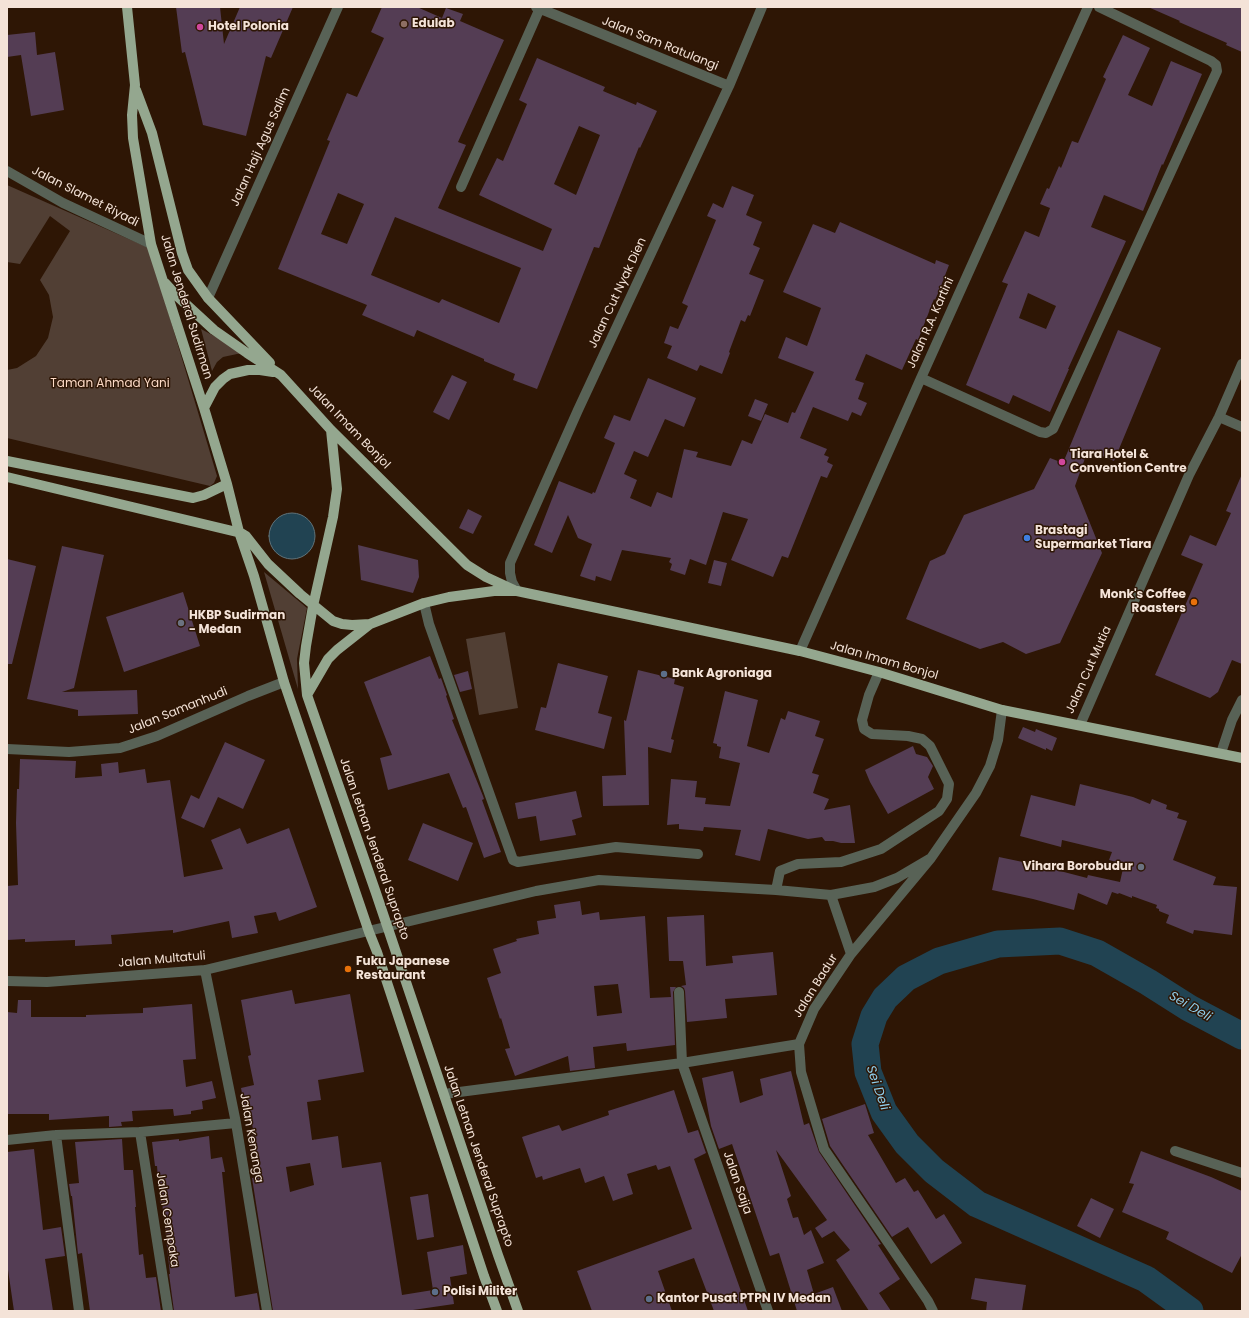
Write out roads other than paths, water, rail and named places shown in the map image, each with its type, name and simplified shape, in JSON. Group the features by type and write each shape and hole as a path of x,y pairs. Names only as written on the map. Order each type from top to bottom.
{"main road":[{"name":"Jalan Jenderal Sudirman","path":"127,7 135,85 132,115 133,138 151,244 204,408 227,484 239,532"},
{"name":"Jalan Jenderal Sudirman","path":"135,85 152,133 182,253 188,270 208,298 281,375"},
{"name":"Jalan Imam Bonjol","path":"162,280 214,330 281,375 331,430 467,565 486,577 517,591 800,650 879,672 1002,710 1242,758"},
{"path":"204,408 215,387 230,374 238,371 260,370 281,375"},
{"name":"Jalan Letnan Jenderal Suprapto","path":"331,430 337,489 333,517 313,606 304,663 307,695 518,1311"},
{"path":"7,461 193,498 204,495 227,484"},
{"path":"7,477 239,532 254,576 284,682 377,952 497,1311"},
{"name":"Jalan Imam Bonjol","path":"239,532 244,535 268,564 313,606 333,621 352,625 370,624"},
{"name":"Jalan Imam Bonjol","path":"307,695 328,660 337,650 370,624 424,603 449,597 472,593 517,591"}],"street":[{"name":"Jalan Haji Agus Salim","path":"208,298 338,7"},
{"name":"Jalan Cut Nyak Dien","path":"517,591 512,582 510,563 581,403 729,86 762,7"},
{"name":"Jalan R.A. Kartini","path":"800,650 1088,7"},
{"path":"921,378 1040,432 1046,433 1053,429 1217,71 1216,65 1211,61 1099,7"},
{"name":"Jalan Sam Ratulangi","path":"538,8 729,86"},
{"path":"461,187 538,8"},
{"name":"Jalan Slamet Riyadi","path":"7,171 63,203 151,244"},
{"name":"Jalan Cut Mutia","path":"1080,725 1189,475 1219,417 1242,364"},
{"path":"1219,417 1242,427"},
{"path":"424,603 429,624 512,860 518,862 616,847 698,854"},
{"path":"776,890 780,871 798,864 840,862 881,849 939,812 947,799 949,784 930,746 922,740 908,736 872,734 864,729 862,720 869,695 879,672"},
{"name":"Jalan Samanhudi","path":"7,749 69,752 120,748 157,736 248,696 284,682"},
{"path":"1221,753 1232,720 1242,700"},
{"name":"Jalan Badur","path":"933,1311 928,1301 824,1149 801,1072 799,1044 814,1008 851,954 931,858 976,794 990,766 998,740 1002,710"},
{"name":"Jalan Multatuli","path":"7,981 47,982 205,970 536,891 599,880 776,890 832,895 874,887 897,878 931,858"},
{"path":"832,895 851,954"},
{"name":"Jalan Kenanga","path":"205,970 236,1123 267,1311"},
{"name":"Jalan Saija","path":"678,992 682,1063 768,1311"},
{"path":"444,1094 682,1063 799,1044"},
{"path":"7,1140 56,1135 140,1132 236,1123"},
{"name":"Jalan Cempaka","path":"140,1132 168,1311"},
{"path":"56,1135 79,1311"},
{"path":"1175,1151 1242,1173"}],"water":[{"path":"292,513 305,517 311,523 315,536 311,549 305,555 292,559 279,555 273,549 269,536 273,523 279,517"}],"waterway":[{"name":"Sei Deli","path":"1190,1311 1146,1279 977,1204 934,1171 907,1144 884,1112 868,1072 865,1044 874,1016 885,998 906,978 939,961 998,944 1060,941 1097,953 1148,982 1189,1008 1242,1036"}],"place":[{"name":"Edulab","path":"404,24"},
{"name":"Hotel Polonia","path":"200,27"},
{"name":"Tiara Hotel & Convention Centre","path":"1062,462"},
{"name":"Brastagi Supermarket Tiara","path":"1027,538"},
{"name":"Monk's Coffee Roasters","path":"1194,602"},
{"name":"HKBP Sudirman - Medan","path":"181,623"},
{"name":"Bank Agroniaga","path":"664,674"},
{"name":"Vihara Borobudur","path":"1141,867"},
{"name":"Fuku Japanese Restaurant","path":"348,969"},
{"name":"Polisi Militer","path":"435,1292"},
{"name":"Kantor Pusat PTPN IV Medan","path":"649,1299"}],"park label":[{"name":"Taman Ahmad Yani","path":"110,384"}]}
